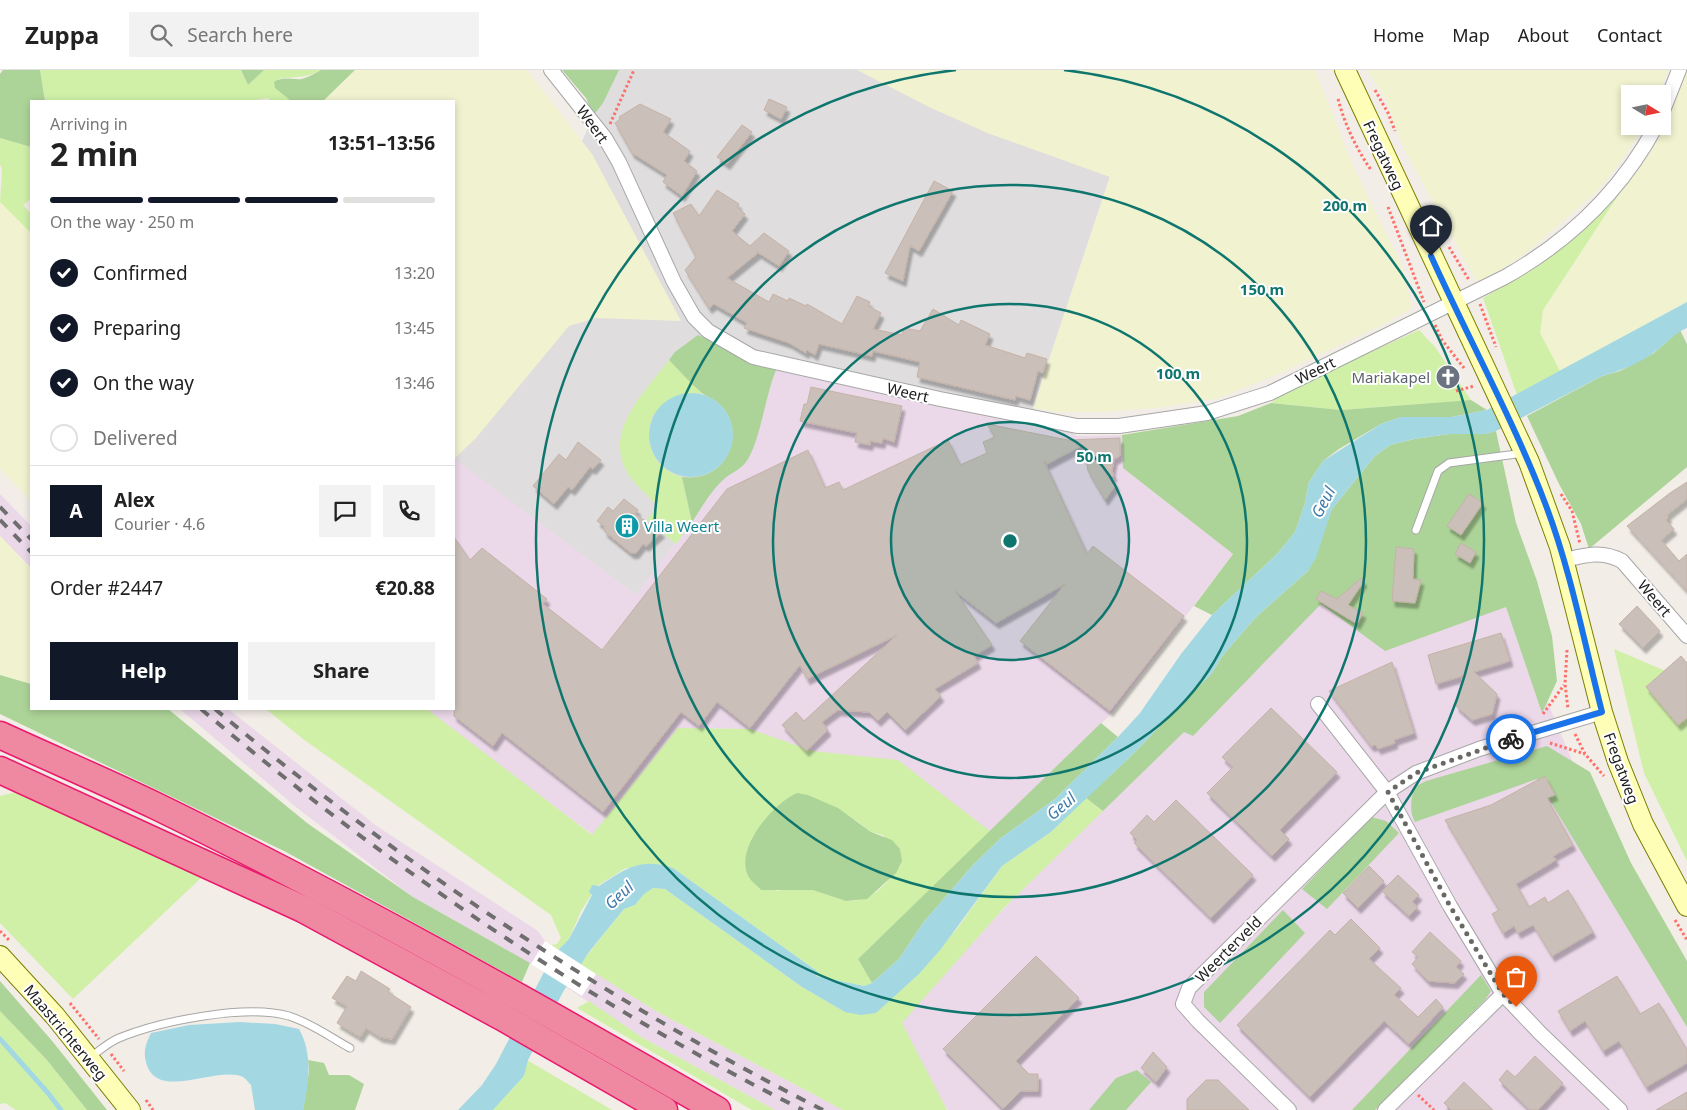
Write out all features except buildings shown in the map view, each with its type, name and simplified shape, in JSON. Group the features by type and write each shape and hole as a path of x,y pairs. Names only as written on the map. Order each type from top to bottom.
{"highway":[{"path":"0,736 154,805 260,858 510,1007 554,1031 717,1110"},
{"path":"0,770 303,909 510,1007"},
{"path":"554,1031 664,1110"}],"street":[{"name":"Weert","path":"551,70 605,138 619,162 674,282 694,317 708,331 753,357 940,399 1077,426 1119,426 1207,414 1243,403 1270,393 1430,315 1537,259 1576,228 1595,210 1621,179 1651,135"},
{"name":"Fregatweg","path":"1345,70 1452,303 1483,387 1514,431 1546,504 1564,560 1602,712 1618,762 1633,801 1687,906"},
{"path":"1671,90 1679,70"},
{"name":"Weert","path":"1564,560 1595,554 1613,556 1622,561 1687,636"},
{"path":"1318,704 1388,792 1450,906 1503,994 1540,1033 1620,1110"},
{"name":"Weerterveld","path":"1289,1110 1183,1004 1189,988 1388,792 1416,773 1524,735 1602,712"},
{"name":"Maastrichterweg","path":"0,956 54,1016 130,1110"},
{"path":"1385,1110 1503,994"}],"lane":[{"path":"1416,530 1438,471 1448,463 1524,453"},
{"path":"89,1059 104,1046 118,1038 140,1031 179,1021 247,1012 288,1016 305,1022 350,1048"}],"path":[{"path":"605,138 634,70"},
{"name":"Fregatweg","path":"1336,90 1343,118 1350,134 1376,177"},
{"name":"Fregatweg","path":"1386,202 1416,284 1430,315 1442,340 1465,370"},
{"path":"1475,292 1489,324 1497,355"},
{"path":"1471,378 1483,387"},
{"path":"1456,391 1483,387"},
{"path":"1524,735 1551,705 1565,684 1567,654"},
{"name":"Fregatweg","path":"1524,735 1585,754 1594,764"},
{"name":"Maastrichterweg","path":"104,1046 126,1074"},
{"path":"1408,1086 1434,1110"}],"shaded area":[{"path":"615,70 888,70 1110,176 1033,408 1077,436 776,371 722,480 636,595 455,460 582,141"},
{"path":"776,370 1077,436 1122,435 1123,468 1233,554 1111,714 991,832 750,729 679,728 593,835 424,710 455,710 455,459 636,595 722,480"},
{"path":"0,494 30,525 30,567 0,536"},
{"path":"1322,599 1505,601 1667,986 1687,1020 1687,1110 948,1110 890,1027 1220,685"},
{"path":"181,710 229,710 378,827 538,931 545,941 656,1011 843,1110 775,1110 643,1038 530,963 413,897 296,807"}],"green space":[{"path":"3,70 40,70 45,100 30,100 30,147 0,138 0,74"},
{"path":"40,70 241,70 248,85 264,70 321,70 305,76 278,79 275,88 290,100 270,100 268,98 255,100 45,100"},
{"path":"241,70 264,70 248,85"},
{"path":"321,70 355,70 324,100 290,100 275,88 274,82 277,80 302,79"},
{"path":"355,70 527,70 592,154 681,321 596,318 569,326 476,438 455,458 455,100 324,100"},
{"path":"562,70 619,70 603,103 593,116 586,98"},
{"path":"857,70 1315,70 1354,168 1402,266 1412,308 1382,325 1283,372 1219,398 1156,408 1101,412 1057,412 1033,408 1110,177 990,134 931,108"},
{"path":"1367,70 1668,70 1662,85 1621,85 1621,135 1638,135 1614,171 1595,193 1529,251 1486,280 1476,280 1404,149 1385,98"},
{"path":"1687,70 1687,302 1560,371 1540,333 1543,310 1623,188 1650,154 1660,135 1671,135 1671,111"},
{"path":"0,138 30,147 30,200 23,205 30,213 30,232 0,202 2,170 0,164"},
{"path":"1623,188 1543,310 1540,333 1560,371 1517,395 1483,298 1540,265"},
{"path":"0,202 30,232 30,500 0,469"},
{"path":"1419,330 1435,347 1471,400 1341,410 1271,403 1287,390"},
{"path":"1680,330 1687,344 1687,467 1589,549 1581,524 1559,484 1527,416 1602,376 1620,371 1654,353"},
{"path":"698,335 776,370 756,440 748,459 718,485 692,522 682,477 693,477 710,473 723,462 732,440 729,416 724,409 698,389 669,360 675,352"},
{"path":"669,360 703,394 695,393 653,415 650,425 650,444 657,461 664,468 682,477 692,522 676,544 647,520 658,506 637,486 627,472 621,456 620,441 630,412"},
{"path":"1471,400 1487,410 1452,417 1401,417 1381,424 1339,449 1323,461 1309,482 1305,503 1295,532 1278,553 1212,615 1194,606 1233,554 1123,468 1122,435 1238,416 1271,403 1341,410"},
{"path":"1496,431 1516,523 1537,581 1552,636 1557,681 1542,713 1506,607 1385,651 1321,604 1193,736 1184,732 1103,811 1086,798 1130,757 1212,673 1223,655 1256,617 1308,571 1332,509 1375,456 1390,445 1414,439 1449,434 1486,434"},
{"path":"0,536 30,567 30,684 0,675"},
{"path":"1614,649 1687,680 1687,861 1644,773"},
{"path":"0,675 30,684 30,710 169,710 307,823 413,897 530,963 522,982 286,852 0,714"},
{"path":"267,710 428,710 592,835 678,728 750,729 813,751 898,760 991,832 858,959 872,983 864,986 816,976 818,972 673,868 626,868 597,886 581,911 569,939 558,950 551,945 557,944 561,938 551,915 303,739","holes":["808,795 857,821 871,832 883,835 902,861 886,883 871,895 854,901 810,889 776,891"]},
{"path":"1101,723 1118,737 1055,799 1001,838 973,865 923,923 899,959 872,983 858,959"},
{"path":"1547,746 1590,772 1631,863 1687,961 1687,1027 1537,779 1415,822 1411,805 1414,787 1426,781"},
{"path":"16,792 37,795 202,877 73,999 0,923 0,796"},
{"path":"797,793 808,795 838,808 871,832 892,840 900,849 902,861 896,873 867,899 846,901 813,890 761,890 750,879 746,868 746,856 750,843 767,817 787,798"},
{"path":"1086,798 1103,811 1003,909 902,1023 947,1110 843,1110 656,1011 580,964 624,909 635,905 644,894 653,888 665,889 802,987 845,1012 902,989 919,974 959,926 1002,866 1051,832"},
{"path":"1371,817 1386,821 1399,833 1327,909 1302,889"},
{"path":"1283,910 1305,933 1220,1023 1204,1007 1204,992"},
{"path":"1481,975 1491,991 1485,1000 1375,1110 1352,1110"},
{"path":"0,981 53,1042 107,1110 87,1110 46,1059 0,1011"},
{"path":"589,1001 643,1038 775,1110 752,1110 577,1008"},
{"path":"0,1011 46,1059 87,1110 16,1110 5,1103 0,1104"},
{"path":"308,1060 324,1063 329,1075 349,1075 364,1084 355,1110 303,1110 309,1071"},
{"path":"527,1060 612,1110 493,1110 524,1076"},
{"path":"1137,1070 1151,1082 1126,1110 1089,1110 1116,1078"}],"water":[{"name":"Geul","path":"1687,302 1687,328 1637,363 1602,376 1496,431 1486,434 1449,434 1414,439 1390,445 1375,456 1332,509 1316,558 1308,571 1256,617 1223,655 1212,673 1130,757 1051,832 1002,866 941,949 919,974 876,1013 861,1015 845,1012 802,987 665,889 653,888 644,894 635,905 624,909 589,952 563,992 528,1060 524,1076 493,1110 458,1110 482,1085 496,1064 544,972 558,950 569,939 592,895 589,892 592,885 599,886 633,866 651,864 673,868 818,972 816,976 864,986 872,983 899,959 923,923 973,865 1001,838 1055,799 1140,713 1181,654 1212,615 1278,553 1295,532 1305,503 1309,482 1323,461 1381,424 1401,417 1452,417 1487,410"},
{"path":"683,393 699,393 715,400 726,411 733,427 730,451 721,465 715,470 699,477 683,477 667,470 656,459 649,443 649,427 656,411 667,400"},
{"path":"240,1022 275,1024 299,1029 308,1058 308,1079 303,1110 255,1110 251,1085 243,1077 218,1075 174,1082 162,1080 152,1074 146,1062 145,1054 146,1044 151,1033 189,1025"}],"pier":[{"path":"545,941 596,974 582,996 531,964"}],"waterway":[{"path":"0,1039 61,1110"}],"railway":[{"path":"0,507 30,538"},
{"path":"0,520 30,551"},
{"path":"202,710 342,822 490,928 644,1024 803,1110"},
{"path":"216,710 358,822 508,927 663,1023 742,1068 823,1110"}],"way so far":[{"path":"1511,739 1416,773 1388,792 1450,906 1503,994 1516,1007"}],"place":[{"name":"Mariakapel","path":"1448,377"},
{"name":"Villa Weert","path":"627,526"}],"route":[{"path":"1431,256 1519,442 1546,504 1564,560 1602,712 1511,739"}]}
